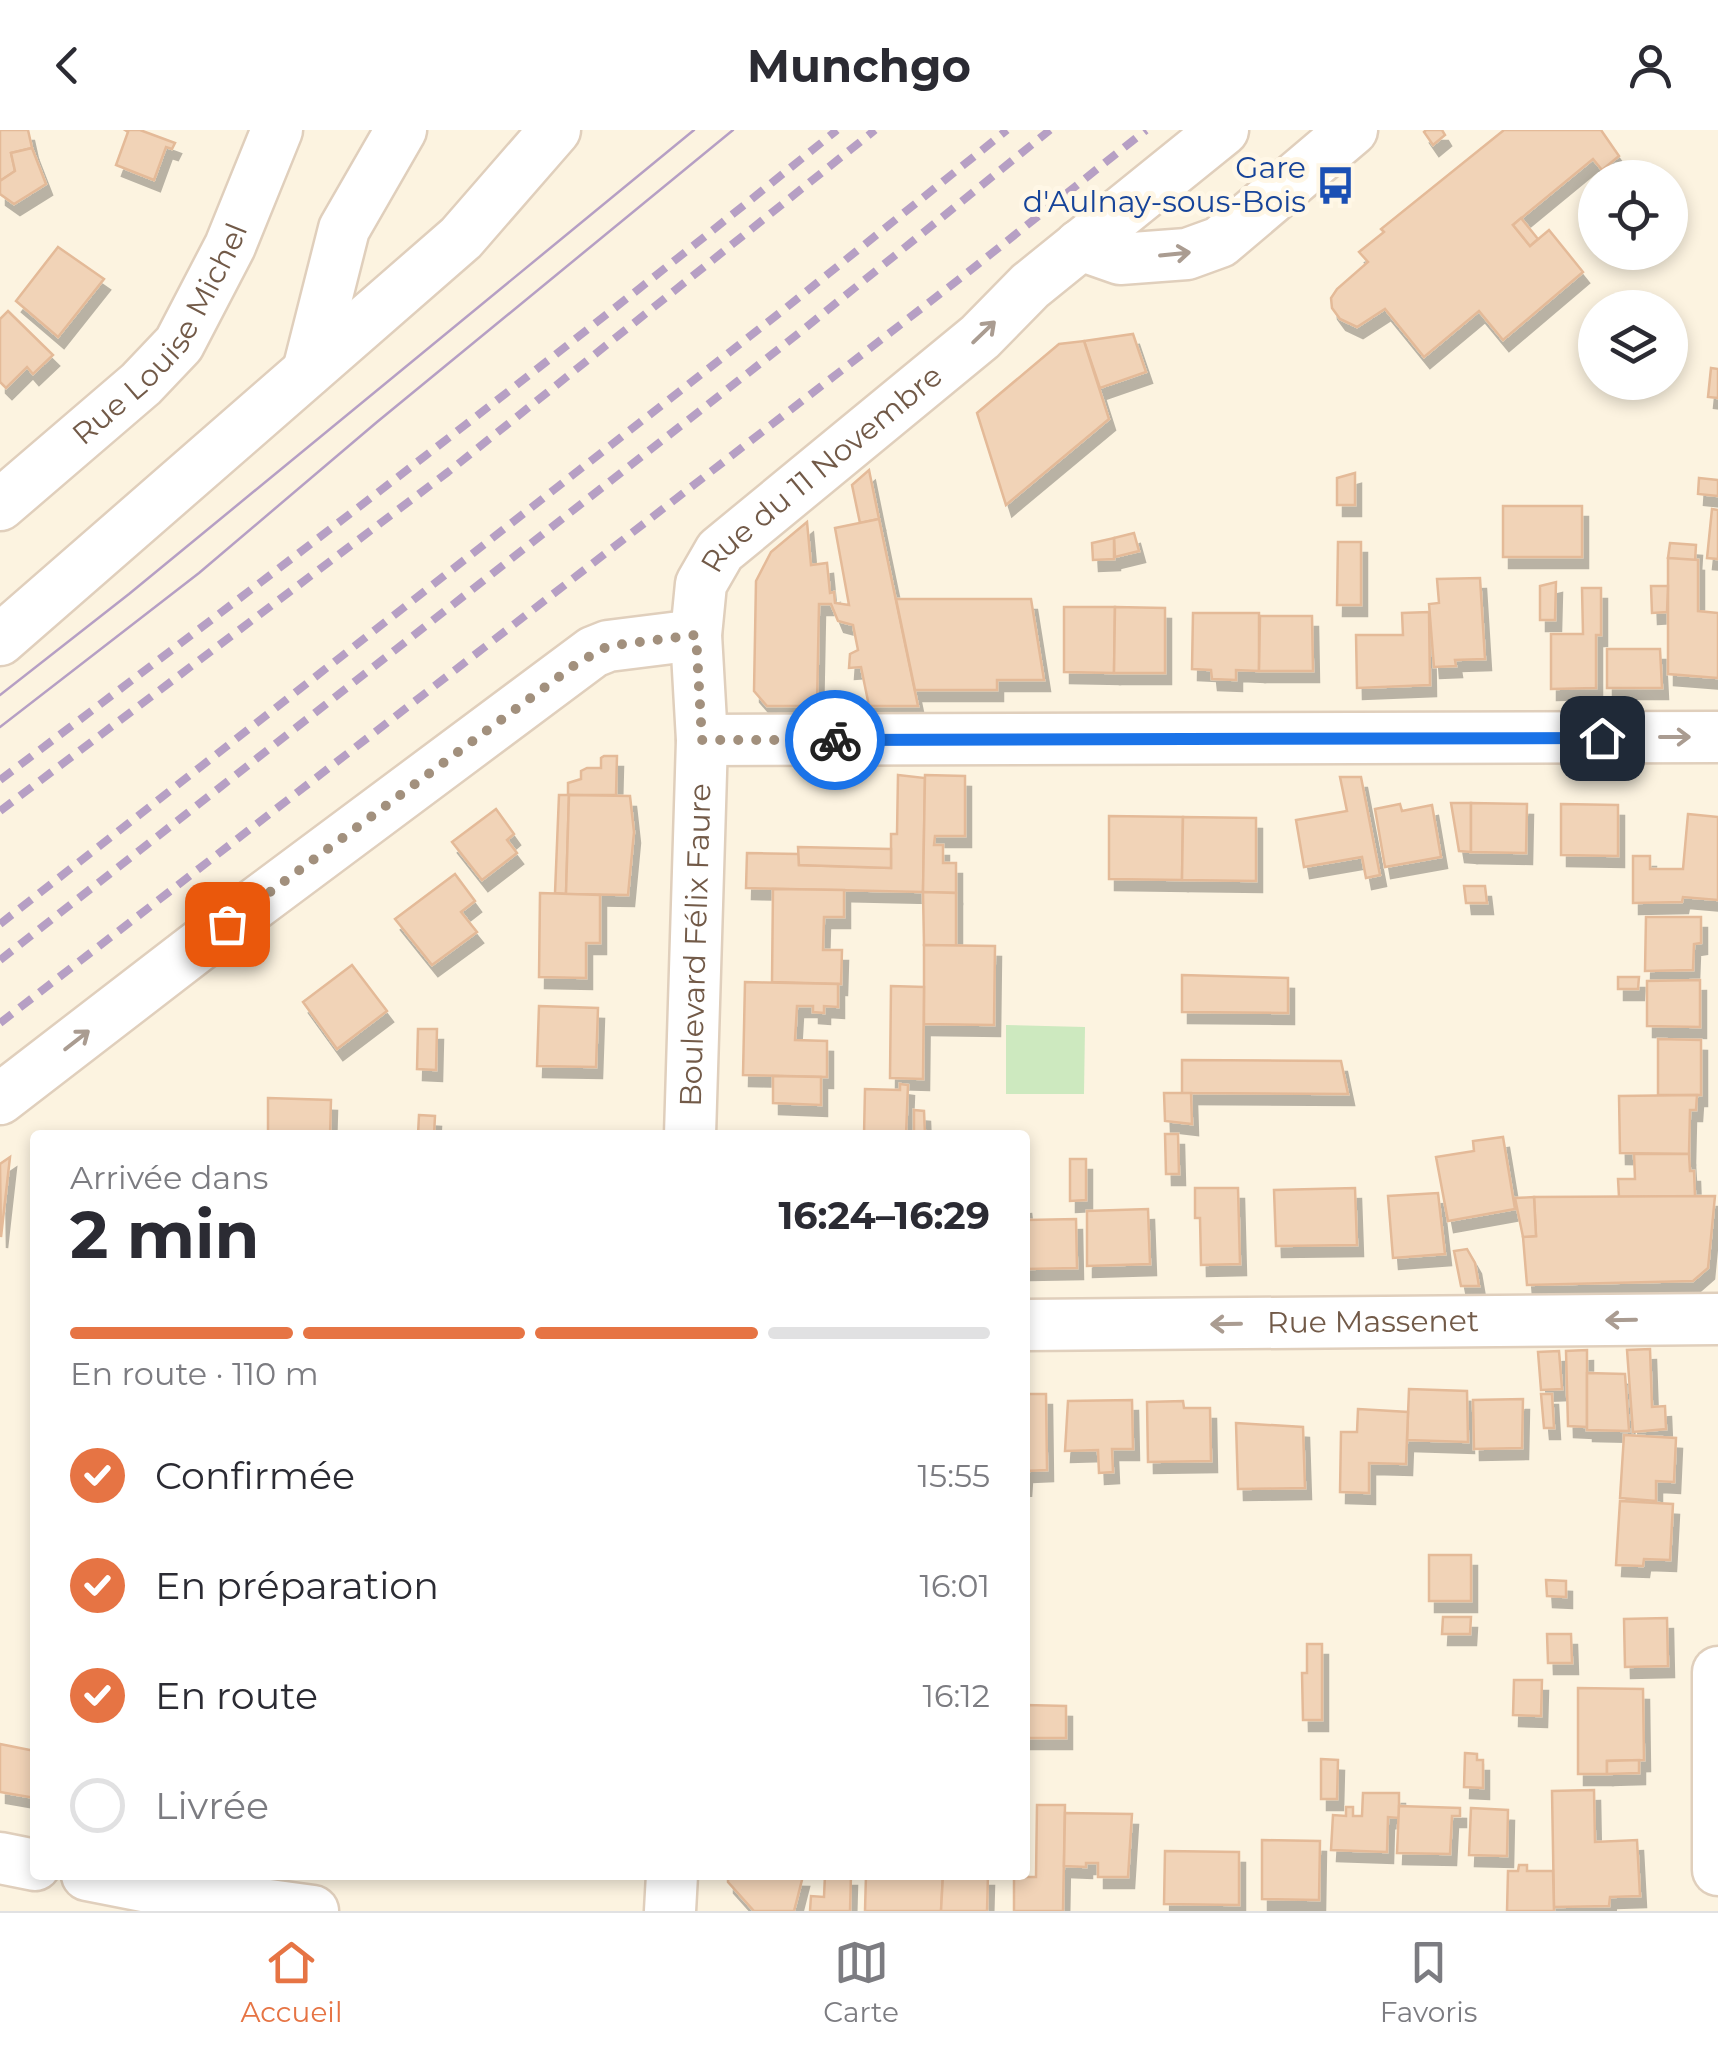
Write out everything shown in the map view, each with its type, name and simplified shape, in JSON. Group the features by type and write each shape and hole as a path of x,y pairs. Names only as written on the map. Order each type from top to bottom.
{"street":[{"name":"Rue Louise Michel","path":"0,505 140,384 179,344 230,246 276,130"},
{"path":"308,372 344,229 401,130"},
{"path":"0,640 461,238 556,130"},
{"name":"Rue du 11 Novembre","path":"696,635 701,584 720,550 980,338 1030,286 1223,130"},
{"path":"1080,245 1120,259 1187,254 1220,242 1352,130"},
{"path":"0,1099 227,924 593,652 608,646 696,635"},
{"name":"Boulevard Félix Faure","path":"690,1130 702,740 696,635"},
{"path":"702,740 1718,737"},
{"name":"Rue Massenet","path":"1030,1326 1718,1319"},
{"path":"1718,1672 1718,1870"},
{"path":"0,1858 30,1864"},
{"path":"139,1880 180,1884 312,1911"},
{"path":"670,1911 672,1880"}],"green space":[{"path":"1006,1025 1085,1027 1084,1094 1006,1094"}],"building":[{"path":"0,130 28,130 32,148 11,153 15,171 0,181"},
{"path":"125,130 140,130 175,143 172,149 166,147 154,180 116,165 128,132"},
{"path":"1426,130 1442,130 1445,135 1433,145"},
{"path":"1504,130 1601,130 1619,156 1614,160 1578,160 1578,171 1513,225 1530,246 1549,230 1583,272 1503,340 1479,311 1424,357 1385,309 1357,327 1340,319 1332,308 1331,298 1368,262 1359,252 1384,232 1381,229"},
{"path":"32,148 46,184 14,204 0,194 0,181 15,171 11,153"},
{"path":"1521,218 1538,239 1530,246 1513,225"},
{"path":"58,247 104,279 58,337 16,301"},
{"path":"8,311 53,355 33,374 27,367 6,388 0,382 0,319"},
{"path":"1133,334 1146,372 1100,388 1084,341"},
{"path":"1084,341 1109,419 1006,505 977,413 1059,344"},
{"path":"1711,368 1718,369 1718,398 1708,397"},
{"path":"869,470 879,519 860,523 852,485"},
{"path":"1355,473 1355,505 1337,505 1337,478"},
{"path":"1699,478 1718,480 1718,496 1698,494"},
{"path":"1503,506 1582,506 1582,557 1503,557"},
{"path":"1712,509 1718,510 1718,559 1707,558"},
{"path":"879,519 918,706 869,706 861,667 849,668 850,654 858,650 853,625 838,621 831,604 819,604 817,706 767,706 754,691 756,581 771,552 807,522 811,565 827,563 835,603 849,605 835,528"},
{"path":"1134,533 1139,551 1115,557 1114,538"},
{"path":"1114,538 1114,559 1093,560 1092,543"},
{"path":"1338,542 1361,542 1361,605 1337,605"},
{"path":"1670,543 1696,545 1695,561 1668,558"},
{"path":"1668,558 1698,560 1698,611 1718,613 1718,678 1668,674"},
{"path":"1480,578 1485,659 1455,660 1456,666 1434,667 1429,604 1439,603 1437,579"},
{"path":"1556,582 1555,620 1540,620 1540,586"},
{"path":"1651,586 1668,586 1667,612 1652,613"},
{"path":"1582,588 1601,588 1596,688 1551,689 1551,634 1583,634"},
{"path":"896,599 1031,599 1044,680 997,680 997,690 915,690"},
{"path":"1064,607 1115,607 1114,673 1064,672"},
{"path":"1115,607 1165,608 1165,673 1114,673"},
{"path":"1429,612 1430,685 1357,688 1356,635 1403,635 1402,613"},
{"path":"1193,613 1259,613 1259,671 1236,670 1236,680 1212,679 1211,670 1192,669"},
{"path":"1260,616 1312,616 1313,671 1259,671"},
{"path":"1607,649 1660,649 1662,688 1607,688"},
{"path":"604,756 617,756 616,795 568,795 568,783 581,779 581,771 601,768"},
{"path":"898,775 925,778 923,892 746,888 747,853 799,854 799,865 891,868 891,834 897,834"},
{"path":"925,775 965,776 965,836 935,836 934,845 943,845 943,863 956,863 956,893 923,892"},
{"path":"1340,777 1361,777 1380,875 1366,878 1362,857 1304,867 1296,820 1347,811"},
{"path":"559,795 569,795 566,894 555,893"},
{"path":"569,795 630,796 634,832 628,895 566,894"},
{"path":"1451,803 1471,803 1471,852 1459,851"},
{"path":"1471,803 1527,804 1526,853 1471,852"},
{"path":"1400,804 1402,811 1432,805 1441,857 1385,867 1375,809"},
{"path":"1561,804 1618,805 1618,856 1561,855"},
{"path":"496,809 514,834 507,840 517,853 482,880 452,842"},
{"path":"1688,814 1718,817 1718,900 1683,897 1682,902 1633,903 1633,856 1650,856 1650,869 1683,869"},
{"path":"1109,816 1183,817 1182,880 1109,879"},
{"path":"1183,817 1256,818 1256,881 1182,880"},
{"path":"798,847 891,849 891,868 799,865"},
{"path":"455,874 475,901 461,912 477,932 432,965 395,919"},
{"path":"1464,886 1485,886 1487,903 1466,903"},
{"path":"773,889 844,890 844,917 824,917 823,950 842,950 841,984 772,982"},
{"path":"923,892 956,893 956,946 924,945"},
{"path":"540,893 600,895 600,943 586,943 586,978 539,977"},
{"path":"1646,917 1701,917 1701,943 1694,944 1693,970 1645,971"},
{"path":"924,945 995,946 994,1025 924,1024"},
{"path":"352,965 387,1011 337,1049 303,1002"},
{"path":"1182,975 1288,978 1288,1013 1182,1012"},
{"path":"1618,977 1639,977 1638,989 1618,989"},
{"path":"1700,980 1700,1027 1647,1026 1647,981"},
{"path":"745,982 838,984 838,1007 824,1006 824,1013 813,1012 813,1006 797,1006 795,1040 827,1041 827,1077 743,1075"},
{"path":"891,986 924,987 923,1079 890,1078"},
{"path":"539,1006 598,1008 596,1067 537,1066"},
{"path":"418,1029 437,1029 436,1070 417,1069"},
{"path":"1658,1039 1701,1040 1701,1095 1658,1095"},
{"path":"1182,1060 1341,1061 1348,1094 1182,1093"},
{"path":"773,1076 821,1077 821,1105 773,1103"},
{"path":"900,1084 908,1085 906,1130 864,1130 865,1089 900,1090"},
{"path":"1164,1093 1191,1093 1192,1124 1165,1121"},
{"path":"1697,1095 1696,1110 1690,1110 1689,1154 1620,1153 1619,1096"},
{"path":"268,1098 331,1100 330,1130 268,1130"},
{"path":"914,1110 924,1111 925,1130 914,1130"},
{"path":"419,1115 435,1116 434,1130 418,1130"},
{"path":"1165,1134 1178,1134 1179,1174 1166,1174"},
{"path":"1503,1137 1515,1209 1448,1221 1436,1157 1474,1151 1473,1141"},
{"path":"1634,1154 1689,1154 1695,1196 1619,1197 1618,1179 1635,1179"},
{"path":"10,1157 1,1237 0,1164"},
{"path":"1070,1159 1086,1159 1086,1200 1070,1201"},
{"path":"1195,1188 1238,1188 1240,1264 1201,1265"},
{"path":"1355,1188 1357,1245 1276,1246 1274,1190"},
{"path":"1438,1193 1445,1254 1393,1258 1388,1196"},
{"path":"1715,1196 1708,1268 1693,1281 1527,1285 1523,1237 1536,1236 1534,1197"},
{"path":"1534,1197 1536,1236 1523,1237 1515,1198"},
{"path":"1148,1209 1150,1264 1087,1266 1087,1211"},
{"path":"1076,1219 1077,1268 1030,1269 1030,1220"},
{"path":"1467,1249 1475,1263 1479,1286 1461,1286 1454,1251"},
{"path":"1650,1349 1652,1407 1665,1406 1666,1429 1633,1432 1627,1350"},
{"path":"1587,1350 1587,1427 1568,1426 1566,1351"},
{"path":"1559,1351 1562,1389 1541,1390 1538,1352"},
{"path":"1587,1373 1625,1374 1629,1431 1587,1430"},
{"path":"1409,1389 1467,1391 1468,1442 1407,1440"},
{"path":"1030,1394 1046,1394 1047,1470 1030,1471"},
{"path":"1541,1394 1552,1394 1554,1428 1544,1428"},
{"path":"1523,1399 1522,1448 1474,1449 1473,1400"},
{"path":"1132,1400 1133,1449 1112,1449 1113,1472 1099,1473 1098,1450 1065,1451 1068,1401"},
{"path":"1183,1401 1184,1408 1210,1408 1211,1461 1148,1462 1147,1402"},
{"path":"1358,1409 1408,1412 1406,1464 1369,1463 1369,1493 1340,1492 1341,1432 1357,1432"},
{"path":"1236,1423 1303,1427 1305,1488 1238,1489"},
{"path":"1624,1435 1676,1438 1674,1482 1656,1481 1656,1501 1620,1498"},
{"path":"1620,1501 1673,1504 1670,1560 1644,1559 1643,1566 1616,1565"},
{"path":"1429,1555 1471,1555 1471,1601 1429,1601"},
{"path":"1546,1580 1566,1581 1566,1597 1547,1596"},
{"path":"1443,1617 1471,1617 1470,1634 1442,1634"},
{"path":"1667,1618 1668,1666 1625,1667 1624,1619"},
{"path":"1547,1634 1571,1634 1572,1663 1548,1663"},
{"path":"1307,1644 1322,1644 1322,1720 1303,1720 1302,1673 1307,1673"},
{"path":"1514,1680 1542,1680 1541,1716 1513,1715"},
{"path":"1578,1688 1643,1689 1644,1760 1607,1761 1607,1774 1578,1774"},
{"path":"1030,1705 1066,1706 1066,1738 1030,1738"},
{"path":"0,1744 30,1750 30,1797 0,1792"},
{"path":"1465,1753 1477,1754 1477,1760 1483,1760 1483,1788 1464,1787"},
{"path":"1321,1759 1338,1760 1337,1799 1321,1799"},
{"path":"1639,1760 1639,1773 1607,1774 1607,1761"},
{"path":"1594,1790 1595,1842 1637,1840 1640,1896 1610,1897 1609,1906 1554,1907 1552,1791"},
{"path":"1363,1793 1399,1793 1399,1818 1388,1817 1387,1852 1331,1850 1333,1815 1346,1816 1346,1807 1353,1807 1353,1816 1362,1816"},
{"path":"1037,1805 1065,1805 1063,1911 1014,1911 1014,1880 1036,1877"},
{"path":"1399,1806 1460,1808 1460,1816 1452,1816 1450,1854 1397,1853"},
{"path":"1471,1808 1508,1810 1507,1856 1469,1855"},
{"path":"1065,1813 1132,1814 1128,1877 1098,1877 1098,1863 1064,1866"},
{"path":"1262,1840 1320,1841 1319,1900 1262,1899"},
{"path":"1165,1851 1239,1852 1239,1905 1164,1904"},
{"path":"1519,1865 1527,1865 1527,1871 1553,1871 1554,1911 1507,1911 1508,1871 1518,1871"},
{"path":"802,1880 794,1911 754,1911 728,1882"},
{"path":"825,1880 851,1880 850,1911 810,1911 811,1896 824,1897"},
{"path":"866,1880 943,1880 941,1911 865,1911"},
{"path":"943,1880 988,1880 987,1911 941,1911"}],"tram line":[{"path":"0,695 129,594 694,130"},
{"path":"0,727 199,573 733,130"}],"railway":[{"path":"0,780 422,459 837,130"},
{"path":"0,811 448,472 875,130"},
{"path":"0,924 1007,130"},
{"path":"0,960 799,333 1050,130"},
{"path":"0,1023 1146,130"}],"way so far":[{"path":"227,924 576,664 608,646 696,635 702,740 835,740"}],"place":[{"name":"Gare d'Aulnay-sous-Bois","path":"1336,185"}],"route":[{"path":"835,740 1602,738"}]}
